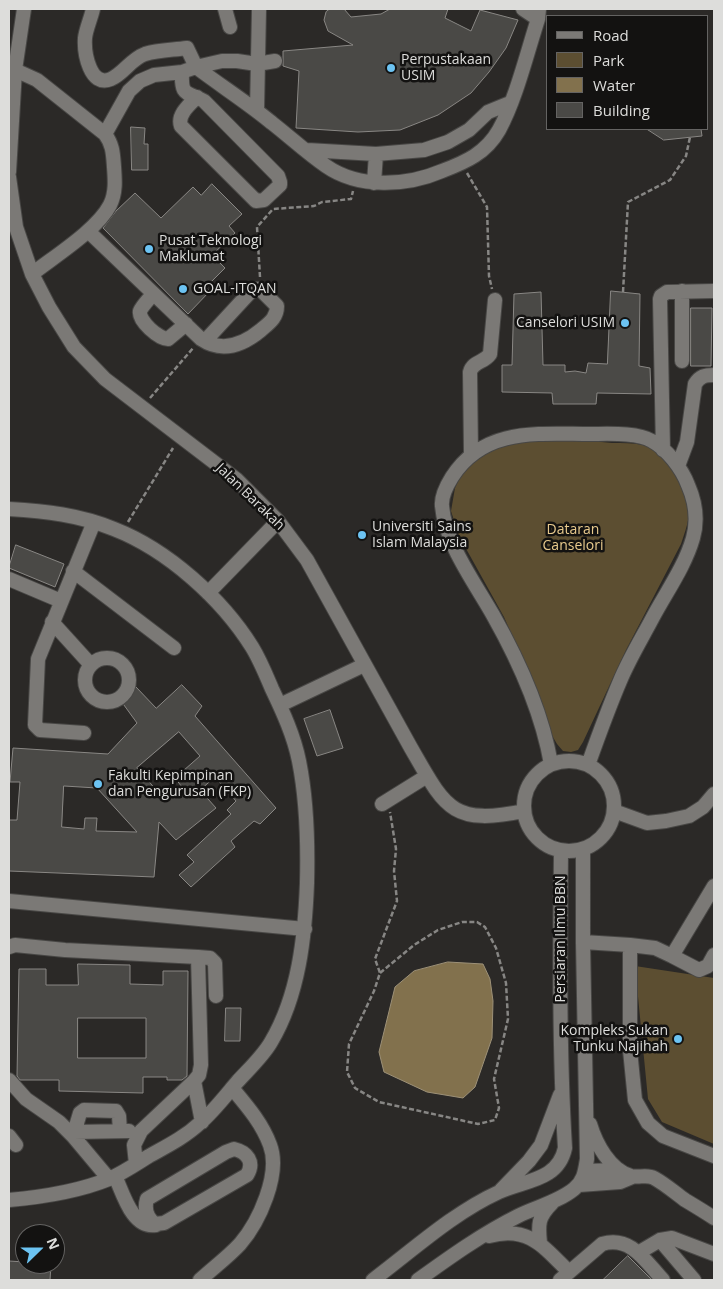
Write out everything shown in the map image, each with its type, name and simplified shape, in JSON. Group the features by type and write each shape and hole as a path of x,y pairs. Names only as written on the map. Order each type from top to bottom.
{"street":[{"path":"9,172 15,70 24,9"},
{"path":"93,9 85,38 85,48 87,61 97,78 105,81 113,78 127,65 144,55 187,48 196,67 257,111 327,167 357,180 374,183 395,183 432,176 461,164 484,150 499,130 510,103 539,14 522,9"},
{"path":"225,9 230,27"},
{"path":"257,111 259,9"},
{"path":"105,134 129,91 140,81 154,75 182,72 222,61 258,64 275,61"},
{"path":"15,70 37,80 105,134 113,147 115,191 111,204 88,231 32,274"},
{"path":"182,72 183,89 188,95 197,97 204,101 280,178 280,185 264,200 256,201 181,126 180,116 197,97"},
{"path":"307,150 376,154 424,150 448,142 468,130 488,112 510,103"},
{"path":"374,183 376,154"},
{"name":"Jalan Barakah","path":"9,177 16,227 32,274 49,307 74,347 105,378 141,408 181,436 236,479 278,521 307,560 427,776 447,804 460,813 474,816 499,816 524,811"},
{"path":"88,231 203,340 219,347 239,345 249,340 274,318 277,306 260,289 257,288 250,291 203,340"},
{"path":"682,291 682,361"},
{"path":"663,450 660,299 667,292 714,291"},
{"path":"153,294 140,310 140,314 159,337 164,339 171,338 186,324"},
{"path":"471,454 470,372 474,364 486,359 490,354 495,300"},
{"path":"678,466 687,442 695,384 699,378 714,375"},
{"path":"551,764 540,719 517,661 460,557 447,529 441,504 446,486 471,454 502,439 530,434 640,436 651,440 663,450 678,466 688,483 696,518 694,536 684,562 621,680 588,765"},
{"path":"9,509 83,518 122,532 152,548 170,561 208,593 232,619 253,649 280,705 299,760 306,806 308,865 305,929 298,970 279,1026 270,1044 202,1122 175,1142 136,1164 116,1175 84,1188 54,1195 9,1200"},
{"path":"208,593 278,521"},
{"path":"84,733 44,731 35,725 38,659 94,522"},
{"path":"73,571 174,648"},
{"path":"9,578 61,601"},
{"path":"52,622 91,665"},
{"path":"280,705 364,665"},
{"path":"570,761 588,765 600,773 609,784 614,797 614,811 611,824 595,844 583,850 561,851 547,846 536,838 528,825 524,811 525,797 530,783 539,772 551,764 570,761"},
{"path":"385,803 427,776"},
{"path":"614,811 647,823 666,821 689,816 703,807 714,794"},
{"name":"Persiaran Ilmu BBN","path":"418,1280 472,1241 520,1215 555,1201 572,1191 579,1185 586,1171 583,850"},
{"name":"Persiaran Ilmu BBN","path":"373,1280 459,1215 499,1192 542,1178 558,1166 563,1156 565,1148 562,1090 561,851"},
{"path":"672,956 714,886"},
{"path":"9,901 305,929"},
{"path":"583,942 655,948 698,970 706,968 714,955"},
{"path":"9,947 15,945 65,950 210,958 215,963 216,996"},
{"path":"630,945 630,1050 635,1100 648,1123 663,1136 714,1156"},
{"path":"136,1164 134,1145 141,1130 199,1075 201,1065 198,957"},
{"path":"9,1080 26,1099 50,1114 74,1134 116,1175 133,1194 140,1199 147,1200 226,1152 240,1151 249,1158 251,1166 250,1171 241,1180 174,1218 151,1226 140,1222 135,1216 116,1175"},
{"path":"194,1081 202,1122"},
{"path":"200,1280 240,1244 261,1209 273,1173 274,1159 268,1140 255,1117 232,1088"},
{"path":"499,1192 529,1161 541,1145 562,1090"},
{"path":"586,1094 589,1121 594,1136 606,1157 623,1176"},
{"path":"74,1134 80,1113 84,1110 116,1111 119,1116 120,1131"},
{"path":"74,1134 131,1131 138,1135"},
{"path":"586,1171 623,1176 651,1176 714,1218"},
{"path":"579,1185 623,1176"},
{"path":"147,1200 145,1204 147,1214 150,1220 155,1224 159,1224"},
{"path":"555,1201 546,1208 539,1219 538,1228 540,1243 564,1276 602,1244 618,1242 626,1244 638,1253 663,1280"},
{"path":"472,1241 506,1232 518,1234 540,1243"},
{"path":"638,1253 660,1240 676,1239 714,1254"},
{"path":"660,1240 694,1280"}],"path":[{"path":"623,292 628,202 670,180 686,156 690,137"},
{"path":"461,164 488,207 489,276 495,300"},
{"path":"260,289 257,227 273,209 314,206 322,202 351,199 357,180"},
{"path":"141,408 203,340"},
{"path":"122,532 181,436"},
{"path":"380,973 414,945 438,930 462,922 477,922 484,927 496,948 506,983 508,1019 494,1079 499,1108 495,1120 478,1124 379,1102 355,1088 347,1072 349,1044 380,973 375,959 397,901 394,871 396,849 385,803"}],"green space":[{"name":"Dataran Canselori","path":"528,438 631,443 651,448 667,461 674,470 688,498 688,521 681,544 626,650 583,742 578,750 571,752 563,751 550,732 504,617 459,536 451,511 455,488 463,471 497,444"},
{"name":"Kompleks Sukan Tunku Najihah","path":"635,966 714,978 714,1144 662,1122 648,1099"}],"water":[{"path":"448,962 483,964 490,979 493,1001 492,1038 475,1087 463,1098 427,1092 384,1072 379,1052 395,987 414,971"}],"building":[{"name":"Perpustakaan USIM","path":"330,9 344,9 351,17 381,14 390,9 448,9 445,18 471,31 480,10 518,20 506,48 489,72 471,93 438,115 400,130 358,132 296,128 299,71 283,66 283,51 353,45 328,31 324,20 326,12"},
{"path":"131,127 145,128 144,144 148,144 148,170 132,170"},
{"path":"649,130 701,130 702,136 664,140"},
{"name":"Pusat Teknologi Maklumat","path":"212,184 242,214 229,226 235,233 212,255 225,268 206,287 210,291 188,314 103,228 116,211 135,193 161,218 193,187 201,195"},
{"name":"Canselori USIM","path":"611,291 640,294 639,366 650,368 651,394 597,393 596,404 553,404 552,393 502,392 502,365 512,365 514,294 541,292 543,365 565,365 565,372 586,373 588,363 607,364"},
{"path":"691,308 712,308 711,366 691,366"},
{"path":"16,545 64,564 55,587 9,568"},
{"name":"Fakulti Kepimpinan dan Pengurusan (FKP)","path":"182,685 202,706 195,716 276,808 260,824 254,821 231,841 235,847 191,887 179,875 194,862 187,855 231,814 227,810 236,801 215,777 200,790 216,808 176,840 159,822 154,877 9,871 9,820 17,820 20,782 10,782 13,748 108,754 137,723 121,701 136,687 156,708","holes":["179,732 200,756 175,778 182,787 166,801 137,768","64,786 97,788 137,832 96,831 97,818 85,818 84,829 62,827"]},
{"path":"330,710 343,748 317,756 304,719"},
{"path":"78,964 130,965 130,984 163,985 163,971 188,971 187,1076 182,1080 167,1080 167,1077 143,1077 143,1093 59,1091 59,1080 20,1080 17,1076 19,969 46,969 46,985 78,985","holes":["78,1018 146,1018 146,1058 78,1058"]},
{"path":"226,1008 241,1008 240,1041 225,1041"},
{"path":"628,1256 652,1280 603,1280"},
{"path":"9,1261 15,1261 15,1274 50,1274 50,1280 9,1280"}],"place":[{"name":"Perpustakaan USIM","path":"391,68"},
{"name":"Pusat Teknologi Maklumat","path":"149,249"},
{"name":"GOAL-ITQAN","path":"183,289"},
{"name":"Canselori USIM","path":"625,323"},
{"name":"Universiti Sains Islam Malaysia","path":"362,535"},
{"name":"Fakulti Kepimpinan dan Pengurusan (FKP)","path":"98,784"},
{"name":"Kompleks Sukan Tunku Najihah","path":"678,1039"}]}
